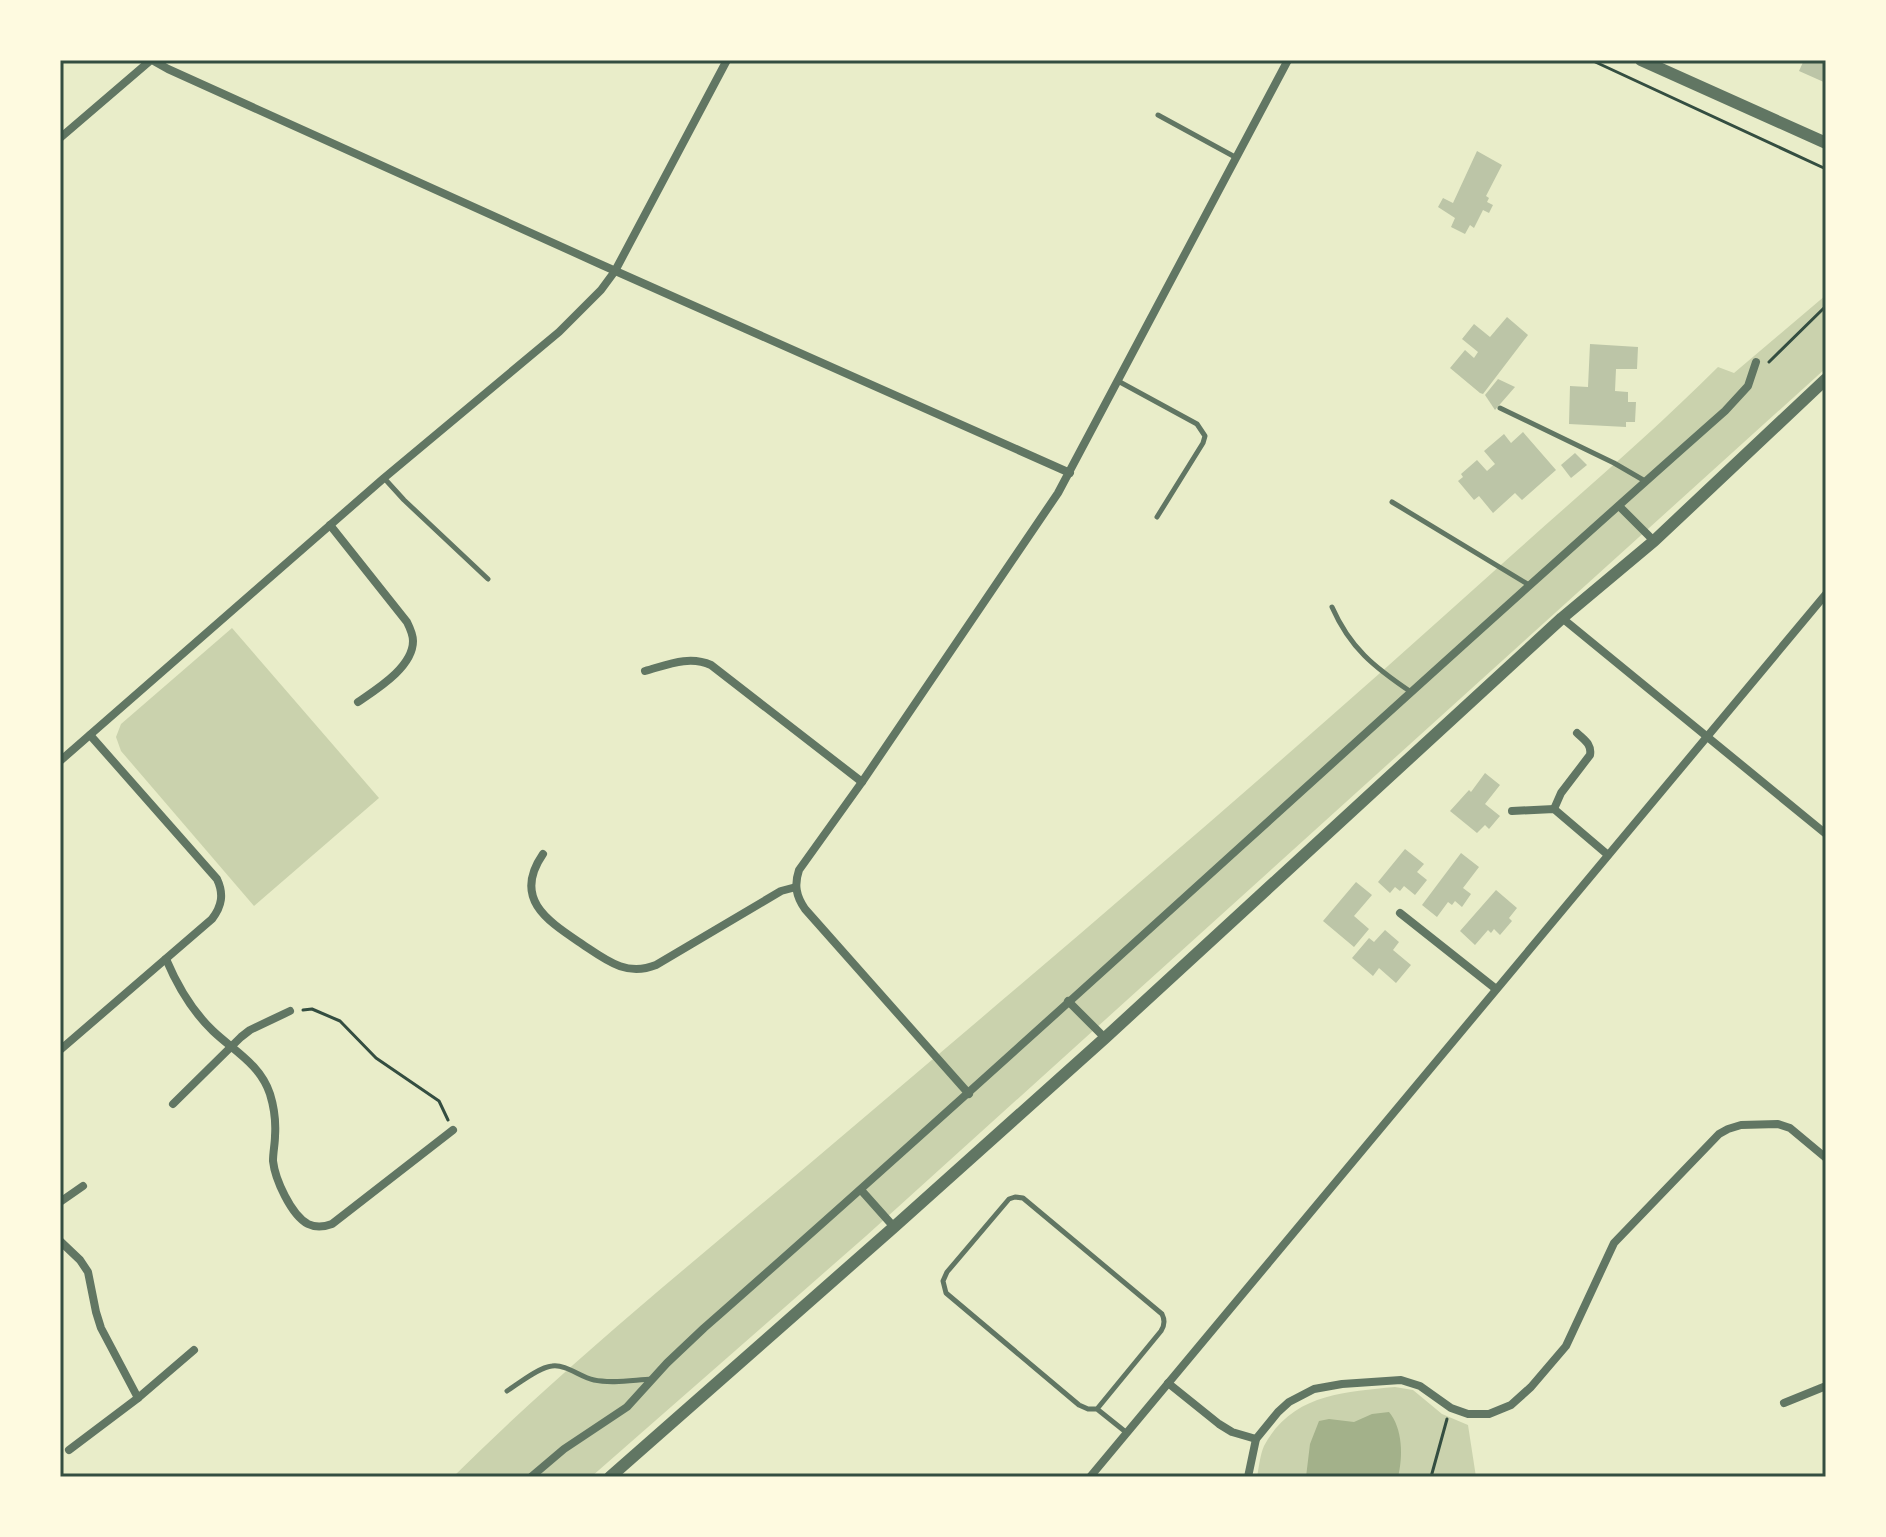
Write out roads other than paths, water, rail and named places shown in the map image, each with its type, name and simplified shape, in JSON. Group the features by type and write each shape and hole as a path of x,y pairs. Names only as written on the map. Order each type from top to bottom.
{"street":[{"path":"60,138 152,60 615,271 1070,473"},
{"path":"60,761 384,478 559,332 601,290 615,271 727,60"},
{"path":"969,1094 805,909 797,895 799,870 1058,493 1288,60"},
{"path":"1641,60 1826,143"},
{"path":"531,1477 564,1449 627,1407 704,1328 969,1094 1068,1001 1725,411 1752,379 1756,362"},
{"path":"610,1477 1105,1038 1562,618 1654,541 1826,379"},
{"path":"1619,506 1654,541"},
{"path":"330,525 407,622 413,637 412,649 397,672 358,702"},
{"path":"1090,1477 1826,594"},
{"path":"1562,618 1826,834"},
{"path":"645,671 689,659 711,665 862,782"},
{"path":"1554,809 1561,793 1590,755 1588,743 1577,733"},
{"path":"60,1050 217,913 220,905 221,888 217,879 90,735"},
{"path":"1512,811 1554,809 1608,855"},
{"path":"543,854 535,867 532,889 545,918 615,966 633,970 656,965 781,891 796,887"},
{"path":"1400,913 1496,989"},
{"path":"166,959 198,1015 257,1069 269,1090 275,1121 273,1160 278,1182 306,1223 318,1227 332,1224 453,1130"},
{"path":"1068,1001 1105,1038"},
{"path":"173,1104 250,1030 290,1011"},
{"path":"1248,1477 1256,1439 1278,1412 1301,1395 1328,1386 1401,1380 1420,1386 1451,1408 1468,1414 1489,1414 1511,1405 1566,1346 1610,1248 1719,1134 1728,1129 1741,1125 1778,1124 1790,1128 1826,1158"},
{"path":"60,1202 83,1186"},
{"path":"861,1190 894,1227"},
{"path":"60,1241 88,1272 101,1328 138,1398"},
{"path":"69,1450 138,1398 194,1350"},
{"path":"1168,1383 1219,1424 1232,1432 1256,1439"},
{"path":"1784,1403 1826,1386"}],"lane":[{"path":"1158,115 1236,158"},
{"path":"1118,381 1197,424 1205,436 1157,517"},
{"path":"1500,408 1645,481"},
{"path":"384,478 488,579"},
{"path":"1392,502 1529,585"},
{"path":"1332,607 1353,644 1376,669 1411,692"},
{"path":"1097,1409 1164,1327 1164,1318 1027,1201 1019,1197 1009,1199 947,1272 943,1281 946,1293 1079,1405 1097,1409 1127,1433"},
{"path":"507,1391 552,1365 589,1380 603,1382 653,1379"}]}
